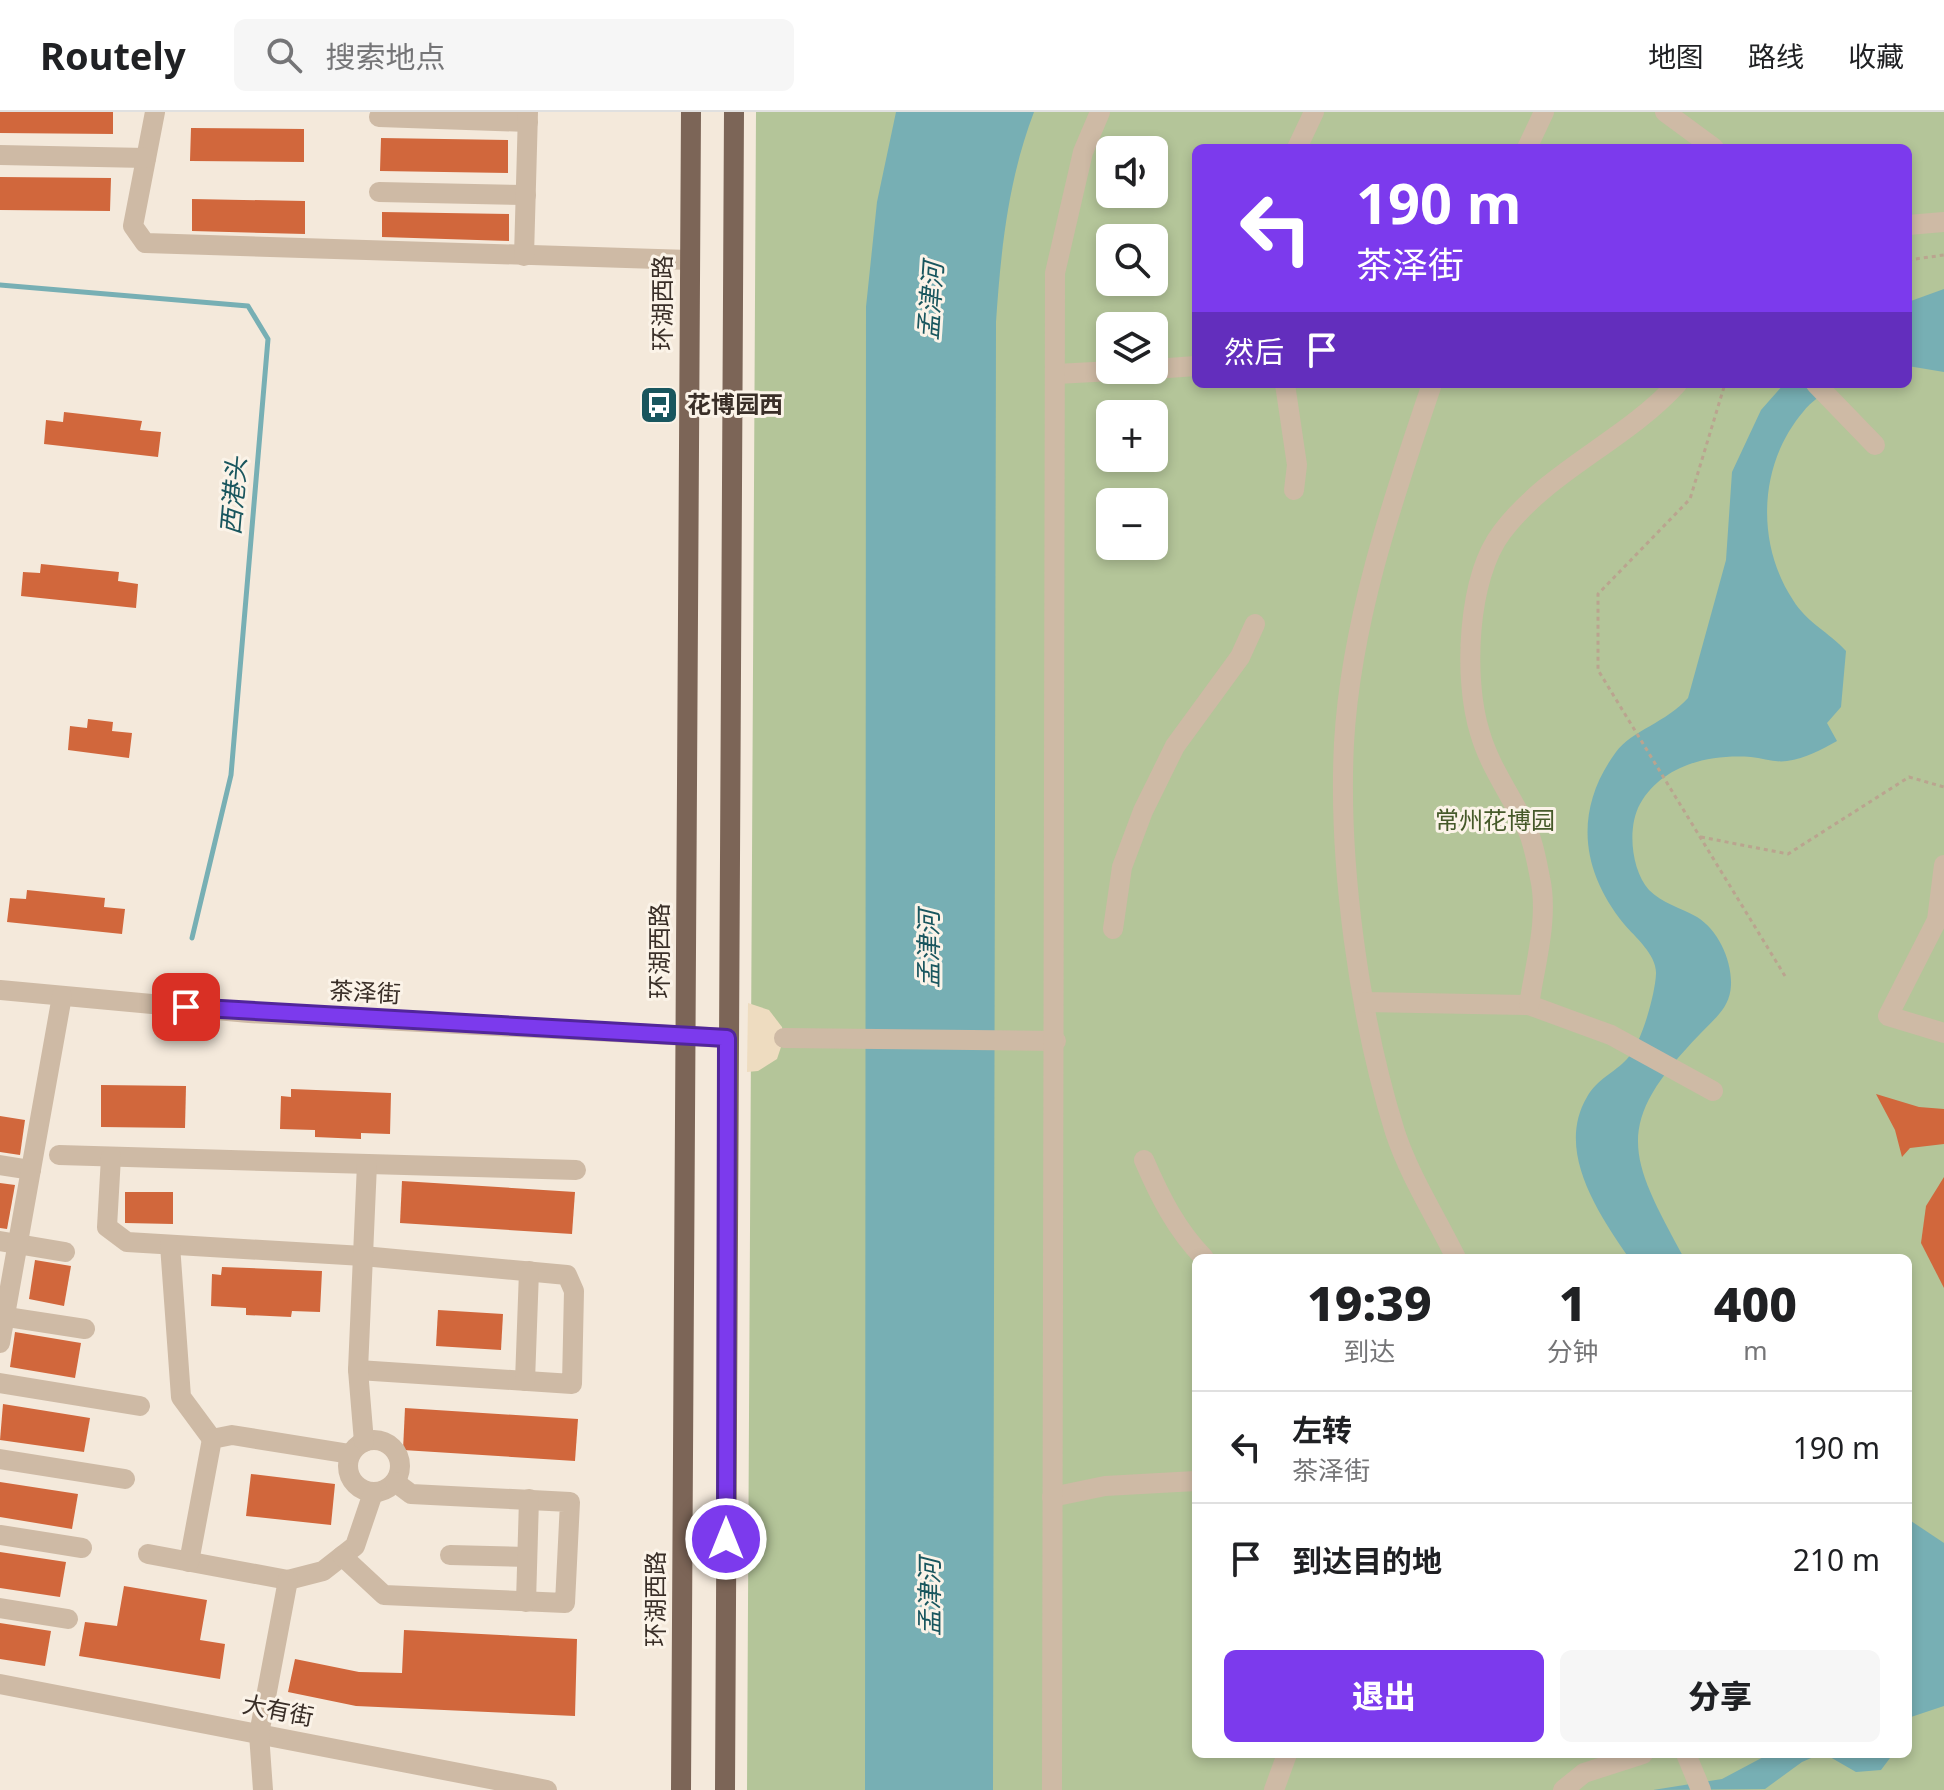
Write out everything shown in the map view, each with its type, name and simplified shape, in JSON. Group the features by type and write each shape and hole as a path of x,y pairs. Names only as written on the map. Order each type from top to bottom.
{"main road":[{"name":"环湖西路","path":"681,1790 691,112"},
{"path":"725,1790 734,112"}],"street":[{"path":"155,112 133,226 145,243 689,260"},
{"path":"1052,1790 1052,1205 1047,1041 1055,273 1083,152 1100,112"},
{"path":"1299,144 1314,112"},
{"path":"1529,144 1544,112"},
{"path":"1669,112 1709,144"},
{"path":"379,117 528,117 524,256"},
{"path":"0,155 146,158"},
{"path":"379,192 526,195"},
{"path":"1912,225 1944,222"},
{"path":"1168,368 1192,366"},
{"path":"1056,374 1096,372"},
{"path":"1286,388 1297,465 1294,490"},
{"path":"1431,388 1390,507 1359,638 1344,742 1346,857 1364,1002 1396,1134 1454,1254"},
{"path":"1529,1005 1543,917 1541,882 1529,833 1479,732 1472,675 1478,580 1500,534 1537,493 1606,444 1672,388"},
{"path":"1819,388 1875,445"},
{"path":"1113,929 1122,867 1143,811 1175,746 1240,657 1255,624"},
{"path":"1944,865 1937,920 1888,1016 1944,1033"},
{"name":"茶泽街","path":"0,990 249,1013 727,1038"},
{"path":"0,1343 9,1243 31,1170 62,996"},
{"path":"1364,1002 1529,1005 1611,1035 1704,1086"},
{"path":"784,1038 1047,1041"},
{"path":"59,1155 576,1170"},
{"path":"111,1157 107,1227 127,1242 363,1256 567,1275 574,1291 572,1384 358,1370"},
{"path":"1144,1160 1161,1201 1185,1239 1200,1254"},
{"path":"212,1439 232,1435 357,1448 381,1441 395,1450 400,1466 395,1482 381,1492 364,1491 351,1479 348,1471 357,1448 367,1164"},
{"path":"0,1165 31,1170"},
{"path":"9,1243 65,1252"},
{"path":"170,1245 181,1397 212,1439 189,1562"},
{"path":"525,1381 529,1271"},
{"path":"2,1316 85,1329"},
{"path":"0,1383 140,1406"},
{"path":"0,1459 125,1479"},
{"path":"1052,1497 1105,1486 1192,1481"},
{"path":"342,1556 384,1595 565,1603 570,1502 411,1494 395,1482"},
{"path":"148,1554 288,1580 323,1571 355,1546 373,1493"},
{"path":"526,1602 529,1499"},
{"path":"0,1535 82,1548"},
{"path":"450,1555 527,1557"},
{"path":"263,1790 259,1734 288,1580"},
{"path":"0,1608 68,1619"},
{"name":"大有街","path":"0,1684 547,1790"},
{"path":"1274,1790 1286,1758"},
{"path":"1563,1790 1584,1773 1631,1758"},
{"path":"1688,1758 1698,1784"}],"path":[{"path":"1912,259 1944,255"},
{"path":"1724,388 1690,499 1598,594 1598,670 1785,976"},
{"path":"1701,837 1788,854 1909,777 1944,787"}],"green space":[{"name":"常州花博园","path":"756,112 1944,112 1944,1790 747,1790"}],"shaded area":[{"path":"748,1003 769,1010 782,1027 784,1038 777,1059 758,1071 747,1072"}],"water":[{"name":"孟津河","path":"896,112 1034,112 1018,163 1007,215 996,322 993,1790 865,1790 866,307 877,202"},
{"path":"1944,289 1944,372 1912,367 1912,301"},
{"path":"1780,388 1831,388 1806,408 1788,433 1770,480 1767,505 1768,530 1781,578 1805,615 1846,651 1841,707 1827,723 1837,741 1807,756 1787,761 1735,757 1703,760 1688,765 1674,771 1649,791 1636,813 1633,848 1643,882 1654,895 1697,917 1711,930 1726,956 1731,985 1725,1006 1672,1066 1652,1093 1642,1118 1638,1142 1641,1166 1650,1192 1682,1254 1626,1254 1605,1222 1585,1181 1578,1160 1578,1118 1596,1085 1627,1059 1637,1043 1653,994 1656,974 1653,960 1609,903 1598,882 1591,861 1588,817 1602,774 1616,752 1688,698 1726,560 1732,472 1761,410"},
{"path":"1912,1522 1944,1543 1944,1706 1912,1717"},
{"path":"1761,1758 1811,1758 1765,1789 1653,1790 1722,1779"},
{"path":"1832,1758 1890,1758 1881,1770 1856,1772"}],"building":[{"path":"0,112 113,112 113,134 0,133"},
{"path":"191,128 304,129 304,162 190,161"},
{"path":"381,138 508,140 508,173 380,171"},
{"path":"0,177 111,178 110,211 0,210"},
{"path":"192,199 305,201 305,234 192,231"},
{"path":"382,212 509,214 509,241 382,237"},
{"path":"64,412 142,421 140,430 161,432 158,457 44,444 46,420 63,422"},
{"path":"41,564 119,572 118,581 138,584 136,608 21,596 23,572 40,573"},
{"path":"88,719 113,722 112,731 132,733 129,758 68,750 70,726 87,728"},
{"path":"27,890 105,898 104,907 125,909 122,934 7,922 10,898 26,899"},
{"path":"101,1085 186,1086 185,1128 101,1127"},
{"path":"291,1089 391,1093 390,1134 361,1133 361,1139 315,1137 315,1130 280,1129 281,1096 291,1097"},
{"path":"1876,1094 1919,1107 1944,1109 1944,1144 1910,1148 1902,1157 1895,1130"},
{"path":"0,1116 25,1120 20,1155 0,1152"},
{"path":"1944,1177 1944,1288 1921,1243 1926,1206"},
{"path":"402,1181 575,1192 572,1234 400,1223"},
{"path":"0,1183 15,1185 7,1229 0,1228"},
{"path":"125,1192 173,1192 173,1224 125,1223"},
{"path":"35,1260 71,1266 64,1306 29,1299"},
{"path":"222,1267 322,1271 320,1312 292,1311 291,1317 246,1315 246,1308 211,1306 212,1274 221,1275"},
{"path":"438,1310 503,1314 501,1350 436,1346"},
{"path":"15,1332 81,1343 75,1378 10,1367"},
{"path":"3,1404 90,1418 84,1452 0,1440"},
{"path":"405,1408 578,1419 575,1461 403,1450"},
{"path":"251,1474 335,1484 331,1525 246,1516"},
{"path":"0,1482 78,1494 72,1529 0,1517"},
{"path":"0,1552 66,1562 60,1597 0,1588"},
{"path":"124,1586 207,1600 200,1640 225,1644 220,1679 79,1656 85,1622 117,1626"},
{"path":"0,1623 51,1631 45,1666 0,1659"},
{"path":"404,1630 577,1639 575,1716 356,1706 288,1692 295,1659 359,1672 402,1673"}],"waterway":[{"name":"西港头","path":"0,285 248,306 268,339 231,775 192,938"}],"place":[{"name":"花博园西","path":"659,405"}],"route":[{"path":"186,1007 280,1015 727,1038 726,1539"}]}
